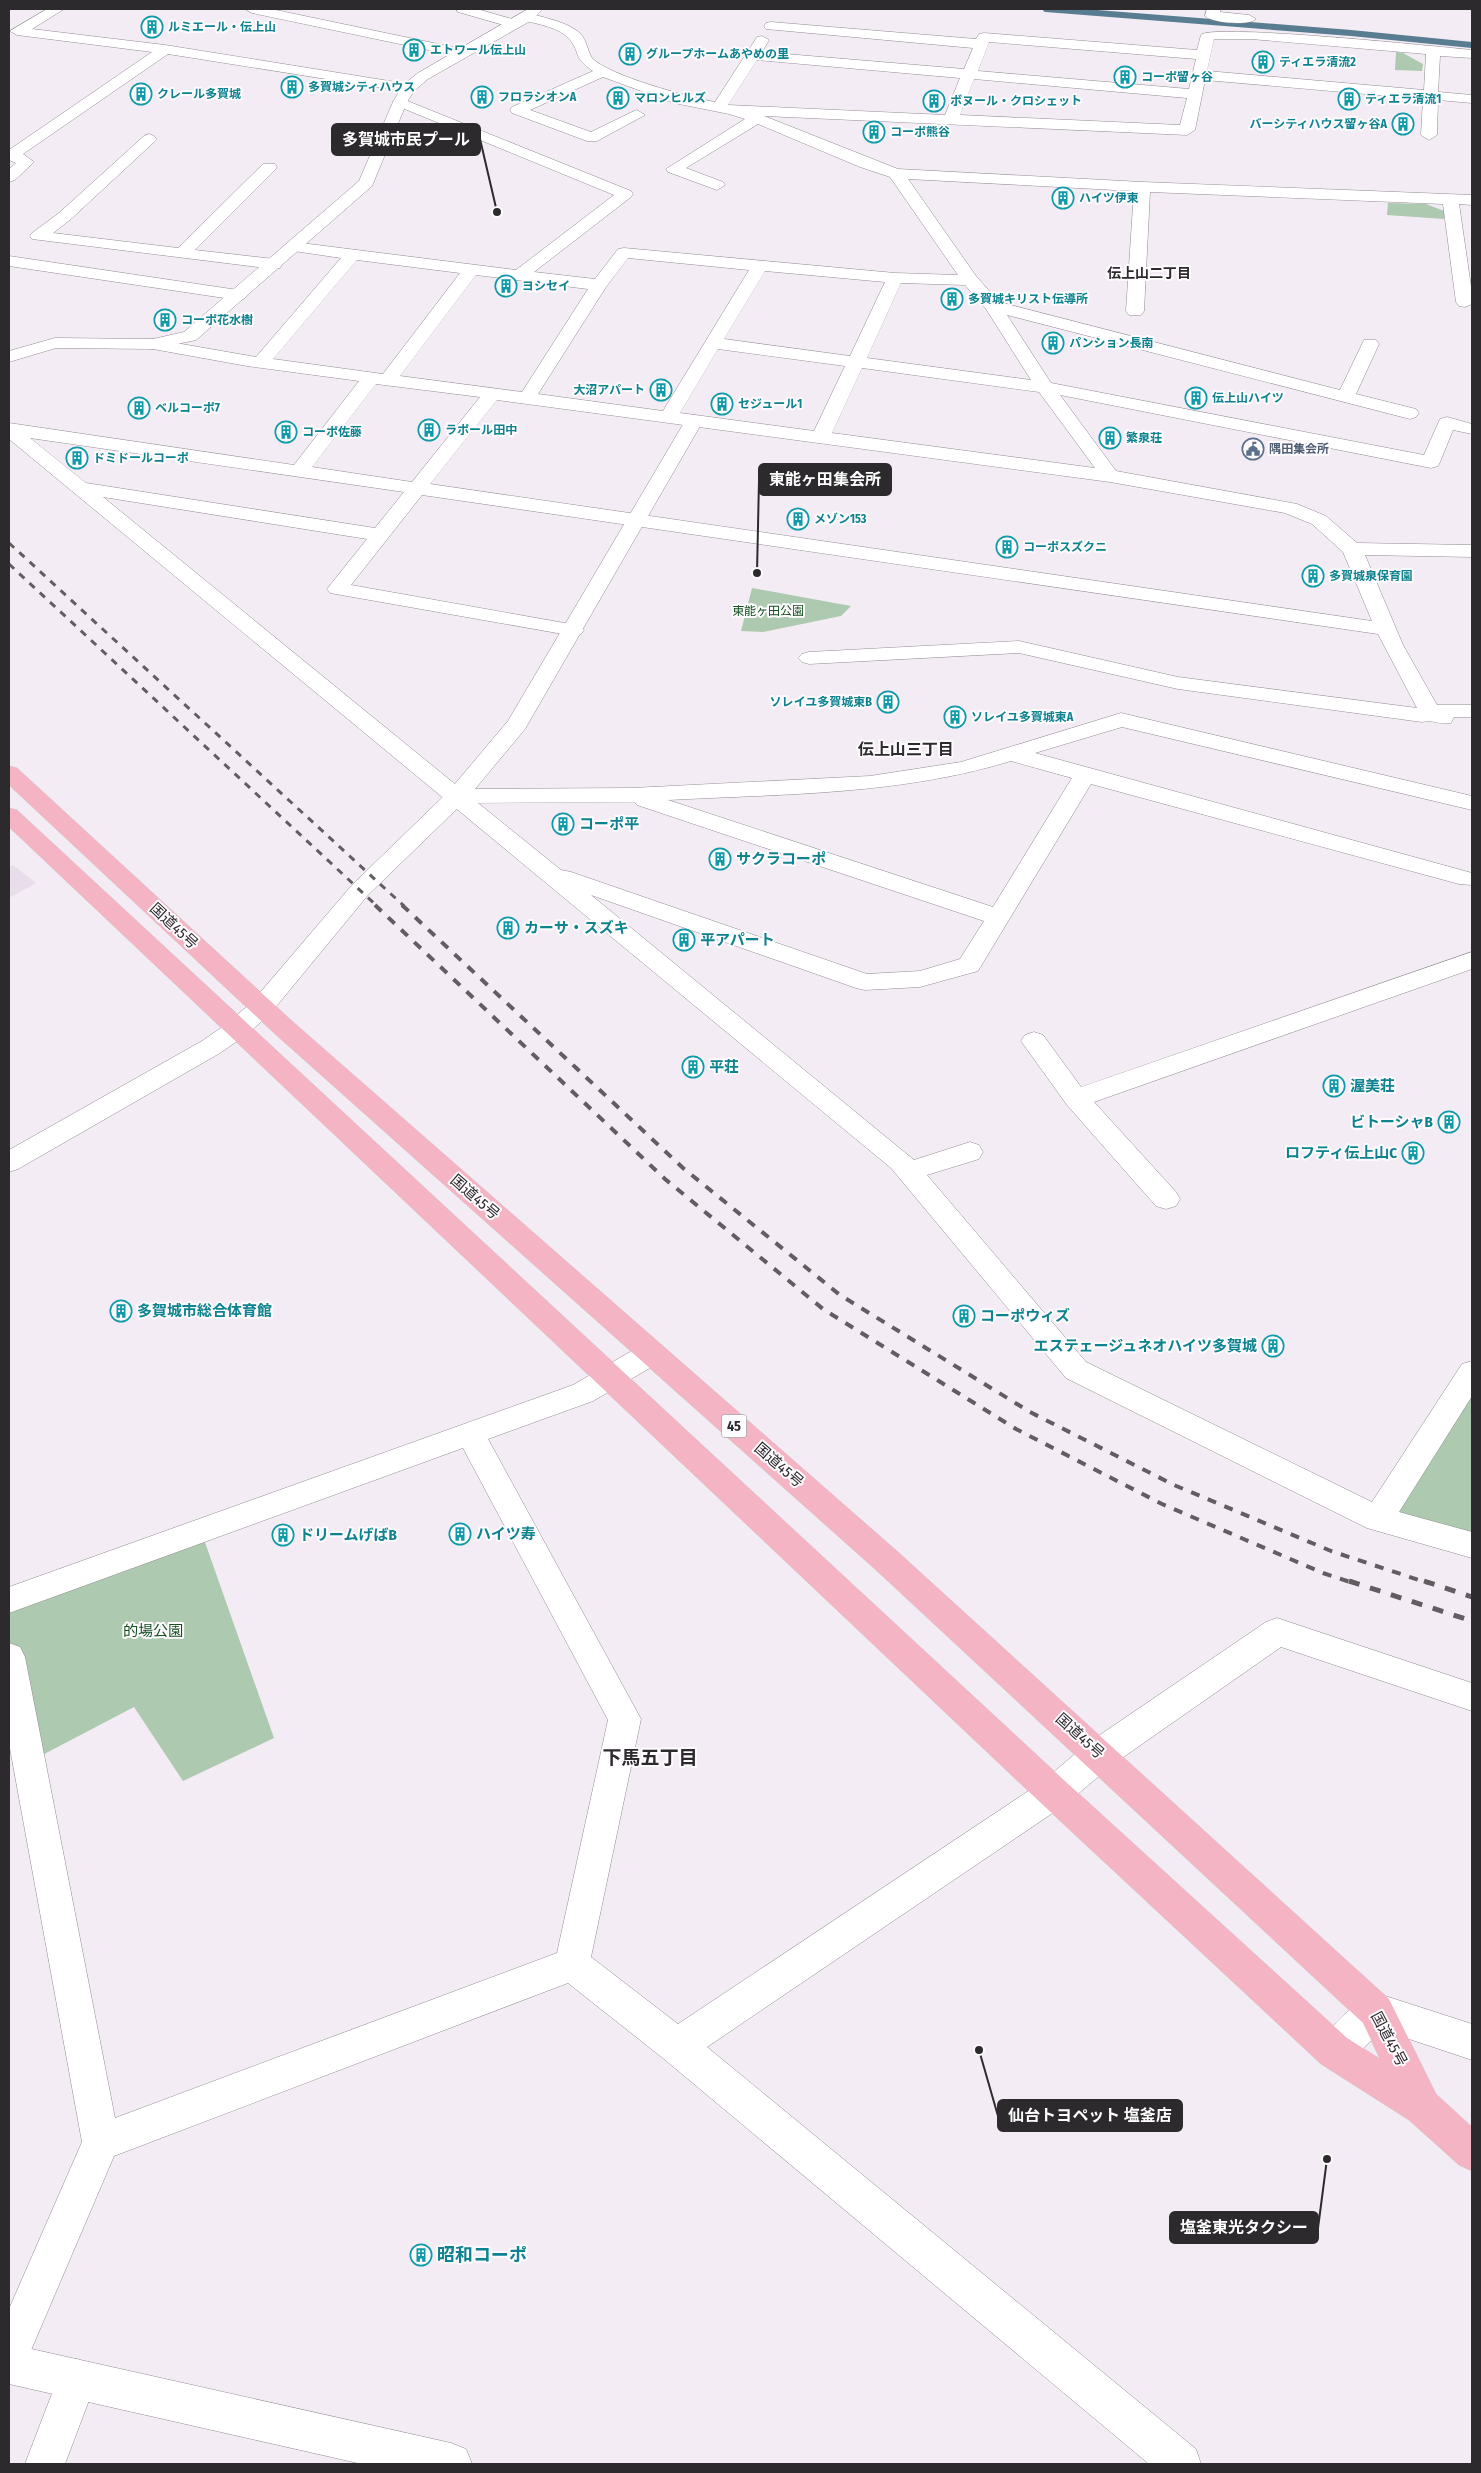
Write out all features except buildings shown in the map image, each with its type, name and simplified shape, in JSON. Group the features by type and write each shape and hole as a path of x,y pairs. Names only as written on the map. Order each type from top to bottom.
{"highway":[{"name":"国道45号","path":"9,773 262,1008 887,1561 1100,1754 1376,2011 1422,2107"},
{"name":"国道45号","path":"9,815 1054,1793 1334,2050 1422,2107 1472,2152"}],"street":[{"path":"57,9 17,31 165,49 404,95 625,194 520,276"},
{"path":"252,9 462,53"},
{"path":"463,9 526,17 556,25 576,37 586,60 604,70 679,100 725,109 787,129 866,164 896,174 1142,187 1472,200"},
{"path":"725,109 752,55 780,9"},
{"path":"1214,9 1212,16 1261,20"},
{"path":"153,344 190,336 366,183 404,95 423,76 526,17"},
{"path":"771,26 981,44"},
{"path":"725,109 1187,130 1208,35 1250,35 1472,54"},
{"path":"950,119 984,37 1204,56"},
{"path":"18,46 70,38"},
{"path":"11,155 165,49"},
{"path":"1429,135 1433,51"},
{"path":"752,55 1195,94"},
{"path":"604,70 517,110 592,138 638,114"},
{"path":"1200,75 1472,99"},
{"path":"1311,85 1311,101"},
{"path":"717,185 674,170 756,119"},
{"path":"19,248 65,216 149,139"},
{"path":"9,177 26,162 11,155"},
{"path":"182,253 269,167"},
{"path":"896,174 970,280 993,306 1045,387 1110,476"},
{"path":"1134,311 1142,187"},
{"path":"1450,199 1465,302"},
{"path":"293,247 599,285"},
{"path":"19,248 182,253 274,264"},
{"path":"19,248 238,295"},
{"path":"527,398 599,285 624,253 895,278 970,280"},
{"path":"260,363 353,254"},
{"path":"668,417 760,266"},
{"path":"299,471 380,379 472,269"},
{"path":"820,439 895,278"},
{"path":"993,306 1345,398 1410,413"},
{"path":"9,357 55,343 153,344 260,363 820,439 1110,476 1290,508 1319,520 1352,549 1385,629 1430,712 1472,729"},
{"path":"713,344 1045,387 1431,462 1447,423 1472,429"},
{"path":"1345,398 1370,344"},
{"path":"492,394 337,589 574,630"},
{"path":"9,1162 202,1052 236,1029 262,1008 360,890 457,796 518,724 574,630 634,520 694,421"},
{"path":"9,429 1385,629"},
{"path":"9,429 78,488 457,796 545,871 900,1161 1076,1370 1378,1519 1472,1545"},
{"path":"78,488 380,535"},
{"path":"1352,549 1472,551"},
{"path":"808,658 1019,647 1178,683 1422,715 1430,712 1472,710"},
{"path":"457,796 632,795 870,783 964,768 1121,720 1472,803"},
{"path":"1009,753 1467,879"},
{"path":"545,871 865,982 920,980 969,965 1085,775"},
{"path":"632,795 998,917"},
{"path":"1076,1099 1472,960"},
{"path":"1034,1041 1076,1099 1166,1199"},
{"path":"910,1172 970,1152"},
{"path":"9,1600 472,1435 583,1393 652,1353"},
{"path":"1378,1519 1472,1372"},
{"path":"472,1435 625,1719 572,1964"},
{"path":"677,2046 1054,1793 1100,1754 1277,1632 1472,1697"},
{"path":"9,1657 101,2142 9,2355"},
{"path":"572,1964 677,2046 1181,2464"},
{"path":"101,2142 572,1964"},
{"path":"1334,2050 1376,2011 1472,2042"},
{"path":"9,2364 451,2464"},
{"path":"45,2464 77,2379"}],"shaded area":[{"path":"13,865 36,883 9,898 9,867"}],"green space":[{"path":"1396,52 1403,53 1423,64 1422,71 1395,70"},
{"path":"1388,203 1426,204 1444,211 1444,219 1387,215"},
{"name":"東能ヶ田公園","path":"752,588 851,606 841,616 763,632 741,631"},
{"path":"1472,1383 1472,1545 1378,1519"},
{"name":"的場公園","path":"201,1531 274,1738 183,1781 134,1707 29,1762 9,1657 9,1600"}],"waterway":[{"path":"1046,9 1351,33 1472,45"}],"railway":[{"path":"9,543 404,906"},
{"path":"9,564 377,906"},
{"path":"375,905 665,1179 823,1309 1016,1429 1162,1504 1323,1573 1353,1583"},
{"path":"402,905 683,1168 840,1295 1030,1412 1174,1485 1331,1551 1428,1583"},
{"path":"1349,1581 1472,1621"},
{"path":"1424,1581 1472,1597"}],"place":[{"name":"ルミエール・伝上山","path":"152,27"},
{"name":"エトワール伝上山","path":"414,50"},
{"name":"グループホームあやめの里","path":"630,54"},
{"name":"ティエラ清流2","path":"1263,62"},
{"name":"コーポ留ヶ谷","path":"1125,77"},
{"name":"多賀城シティハウス","path":"292,87"},
{"name":"クレール多賀城","path":"141,94"},
{"name":"フロラシオンA","path":"482,97"},
{"name":"マロンヒルズ","path":"618,98"},
{"name":"ティエラ清流1","path":"1349,99"},
{"name":"ボヌール・クロシェット","path":"934,101"},
{"name":"バーシティハウス留ヶ谷A","path":"1403,124"},
{"name":"コーポ熊谷","path":"874,132"},
{"name":"ハイツ伊東","path":"1063,198"},
{"name":"多賀城市民プール","path":"497,212"},
{"name":"ヨシセイ","path":"506,286"},
{"name":"多賀城キリスト伝導所","path":"952,299"},
{"name":"コーポ花水樹","path":"165,320"},
{"name":"パンション長南","path":"1053,343"},
{"name":"大沼アパート","path":"661,390"},
{"name":"伝上山ハイツ","path":"1196,398"},
{"name":"セジュール1","path":"722,404"},
{"name":"ベルコーポ7","path":"139,408"},
{"name":"ラポール田中","path":"429,430"},
{"name":"コーポ佐藤","path":"286,432"},
{"name":"繁泉荘","path":"1110,438"},
{"name":"隅田集会所","path":"1253,449"},
{"name":"ドミドールコーポ","path":"77,458"},
{"name":"メゾン153","path":"798,519"},
{"name":"コーポスズクニ","path":"1007,547"},
{"name":"東能ヶ田集会所","path":"757,573"},
{"name":"多賀城泉保育園","path":"1313,576"},
{"name":"ソレイユ多賀城東B","path":"888,702"},
{"name":"ソレイユ多賀城東A","path":"955,717"},
{"name":"コーポ平","path":"563,824"},
{"name":"サクラコーポ","path":"720,859"},
{"name":"カーサ・スズキ","path":"508,928"},
{"name":"平アパート","path":"684,940"},
{"name":"平荘","path":"693,1067"},
{"name":"渥美荘","path":"1334,1086"},
{"name":"ビトーシャB","path":"1449,1122"},
{"name":"ロフティ伝上山C","path":"1413,1153"},
{"name":"多賀城市総合体育館","path":"121,1311"},
{"name":"コーポウィズ","path":"964,1316"},
{"name":"エステェージュネオハイツ多賀城","path":"1273,1346"},
{"name":"ハイツ寿","path":"460,1534"},
{"name":"ドリームげばB","path":"283,1535"},
{"name":"仙台トヨペット 塩釜店","path":"979,2050"},
{"name":"塩釜東光タクシー","path":"1327,2159"},
{"name":"昭和コーポ","path":"421,2255"}],"district":[{"name":"伝上山二丁目","path":"1149,273"},
{"name":"伝上山三丁目","path":"906,749"},
{"name":"下馬五丁目","path":"650,1757"}]}
